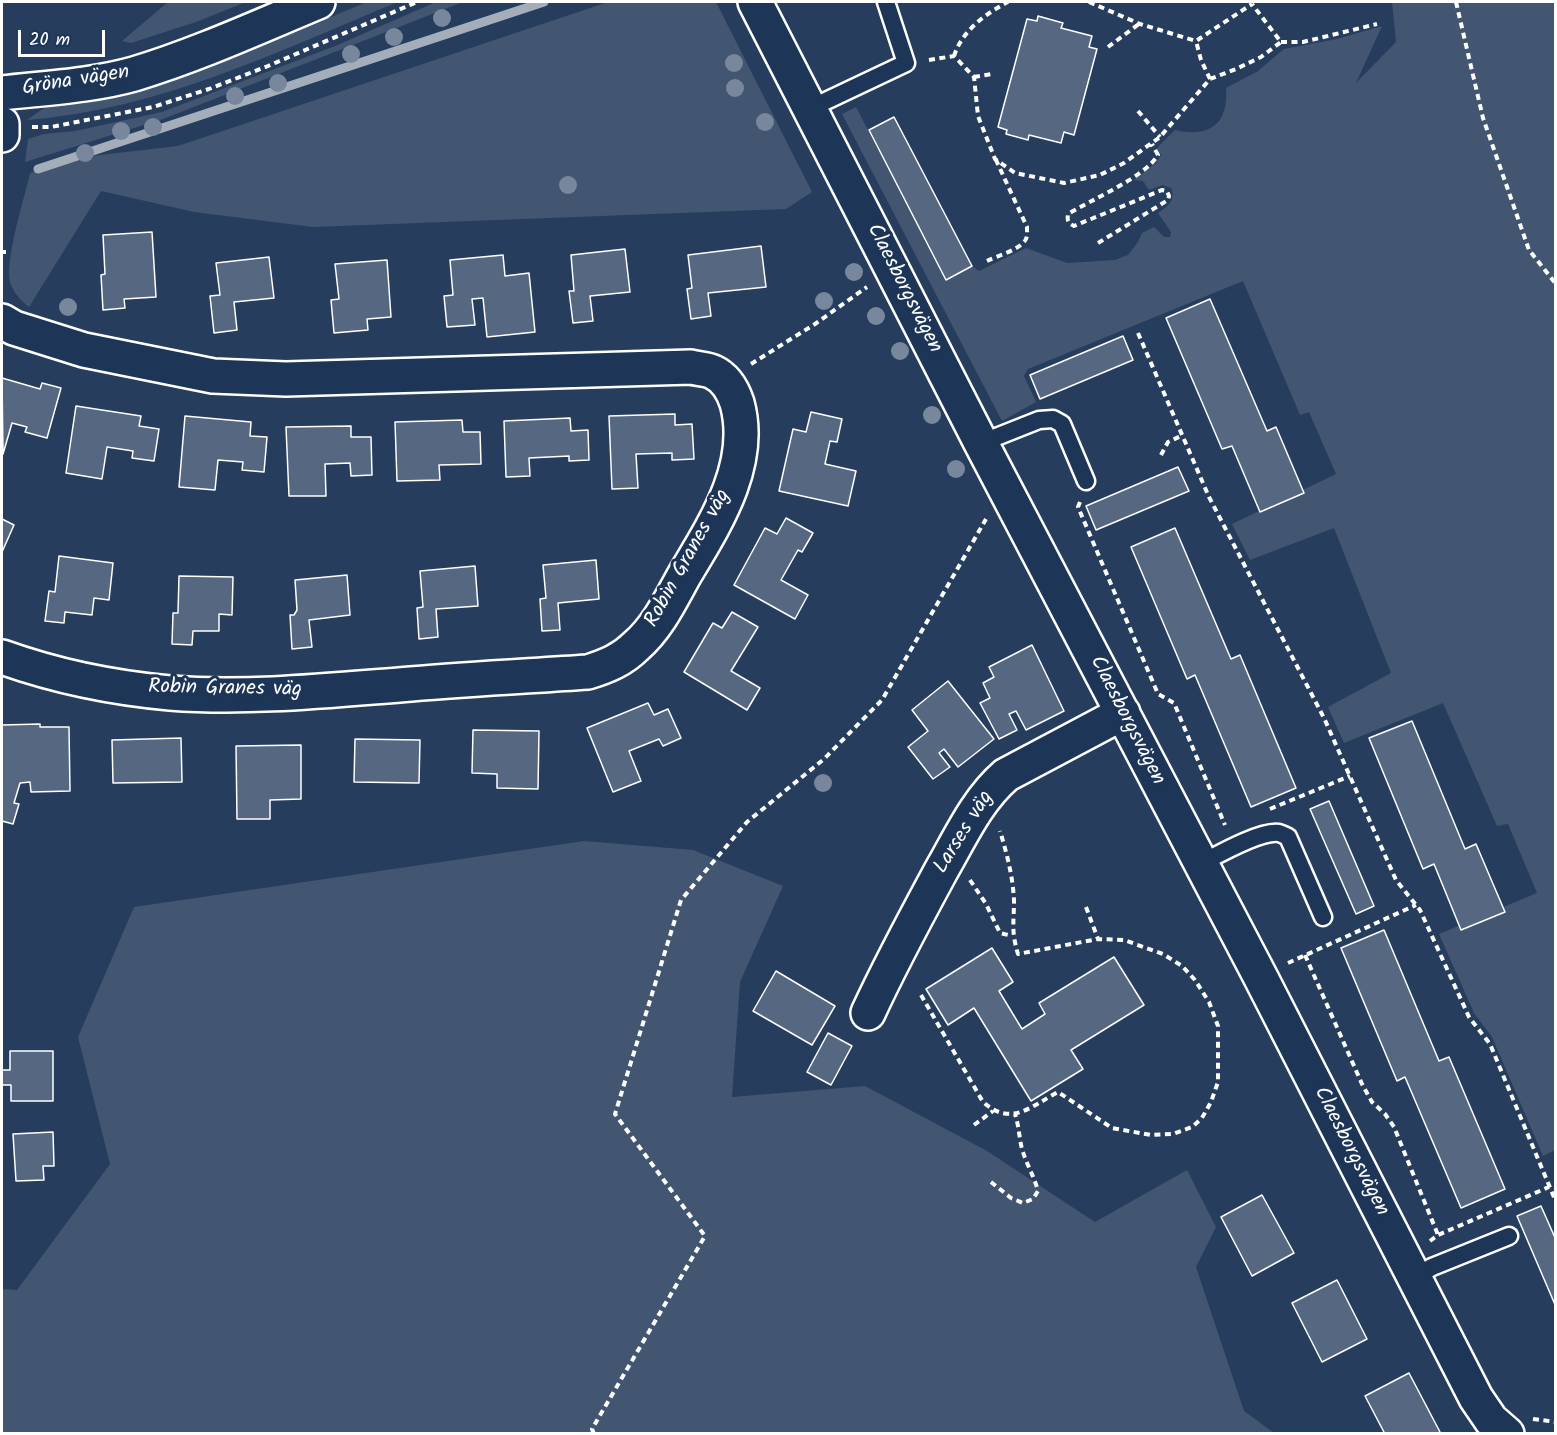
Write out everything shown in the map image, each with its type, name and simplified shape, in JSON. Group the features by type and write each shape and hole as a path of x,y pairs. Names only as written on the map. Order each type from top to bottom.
{"street":[{"name":"Gröna vägen","path":"2,93 83,84 132,74 190,55 318,2"},
{"name":"Claesborgsvägen","path":"755,2 1476,1398 1491,1420 1507,1434"},
{"path":"2,124 2,135"},
{"name":"Robin Granes väg","path":"2,321 14,328 84,350 213,376 286,378 691,367 714,372 732,388 740,413 741,443 736,473 725,502 655,624 637,646 612,665 588,672 338,690 252,694 171,693 117,686 2,657"},
{"name":"Larses väg","path":"868,1013 895,954 972,814 988,793 1006,775 1123,713"}],"lane":[{"path":"811,108 906,63 886,2"},
{"path":"981,443 1039,420 1053,419 1062,424 1086,481"},
{"path":"1200,864 1261,836 1280,833 1288,837 1323,918"},
{"path":"1410,1268 1432,1267 1509,1236"}],"path":[{"path":"954,56 958,43 974,25 993,9 1008,2"},
{"path":"1089,2 1097,3 1140,24 1196,41"},
{"path":"1456,2 1483,118 1525,239 1529,250 1556,284"},
{"path":"1196,41 1252,3 1281,42"},
{"path":"1108,47 1140,24"},
{"path":"995,159 1015,173 1064,183 1100,175 1124,163 1152,144 1210,79 1261,57 1281,42 1303,42 1377,24"},
{"path":"1196,41 1201,60 1210,79"},
{"path":"906,63 954,56"},
{"path":"954,56 974,77 978,116 1027,228 1027,237 1024,242 987,261"},
{"path":"974,77 992,74"},
{"path":"1138,111 1160,136"},
{"path":"1098,243 1168,200 1167,191 1162,190 1074,226 1067,220 1068,214 1132,177 1154,161 1158,155 1152,144"},
{"path":"746,367 815,324 869,286"},
{"path":"1138,333 1181,436 1239,557 1324,718 1396,880 1416,905 1469,1017 1490,1044 1556,1202"},
{"path":"1161,455 1168,442 1181,436"},
{"path":"1086,481 1078,507 1158,694 1174,703 1226,828 1236,824"},
{"path":"594,1434 592,1429 705,1236 615,1114 681,900 747,822 824,759 882,700 989,515"},
{"path":"1266,811 1350,776"},
{"path":"921,995 983,1102 1002,1115 1015,1114 1058,1092 1112,1128 1151,1135 1173,1134 1192,1127 1202,1118 1218,1082 1218,1026 1209,1002 1196,980 1182,966 1163,954 1124,940 1098,939 1018,954 1012,936 1014,902 1010,865 988,793"},
{"path":"952,852 986,904 1000,933 1012,936"},
{"path":"1260,976 1416,905"},
{"path":"1086,907 1098,939"},
{"path":"1305,955 1362,1084 1372,1102 1385,1114 1394,1127 1438,1235"},
{"path":"974,1125 993,1111"},
{"path":"991,1182 1011,1198 1023,1203 1033,1199 1038,1191 1032,1170 1022,1149 1020,1127 1015,1114"},
{"path":"1410,1268 1438,1235 1549,1187"}],"shaded area":[{"path":"168,2 246,2 196,22 131,43 122,41"},
{"path":"367,2 398,2 263,58 171,91 76,114 27,120 44,108 146,87 206,69"},
{"path":"436,2 463,2 163,119 25,162 28,139 162,112 335,46"},
{"path":"608,2 716,2 812,192 786,209 313,227 194,212 101,191 29,307 12,288 9,275 12,247 30,173 83,157 178,146"},
{"path":"1392,2 1555,2 1555,1150 1543,1156 1492,1037 1474,1013 1439,934 1537,893 1508,824 1497,826 1443,703 1344,743 1328,707 1391,673 1334,528 1250,560 1232,524 1336,474 1309,412 1300,415 1243,281 1028,369 1024,376 1036,402 1002,421 842,114 856,107 946,280 972,266 979,271 1026,248 1067,263 1115,260 1128,255 1142,233 1154,227 1164,237 1170,237 1171,232 1158,213 1172,200 1171,188 1163,185 1149,190 1143,181 1134,180 1156,163 1161,155 1157,148 1175,130 1198,132 1214,126 1224,111 1226,88 1258,71 1284,49 1337,39 1382,26 1356,83 1396,42"},
{"path":"584,841 693,850 783,886 740,982 732,1097 865,1086 987,1151 1095,1222 1187,1170 1216,1227 1196,1267 1244,1411 1274,1433 2,1433 2,1289 17,1290 110,1164 78,1037 134,907"}],"building":[{"path":"1038,16 1063,23 1061,28 1092,36 1089,47 1097,49 1074,135 1064,132 1061,143 1029,135 1028,140 1006,134 1007,130 998,127 1027,19 1037,21"},
{"path":"894,117 972,266 946,280 869,130"},
{"path":"152,232 156,297 124,299 125,308 103,310 101,275 105,274 103,235"},
{"path":"761,246 766,287 708,293 711,316 691,319 687,289 692,288 688,255"},
{"path":"625,249 630,292 590,296 593,321 573,323 569,291 574,291 571,255"},
{"path":"503,255 505,276 529,273 535,332 487,337 483,298 472,299 475,325 447,327 444,296 453,295 450,260"},
{"path":"269,257 274,298 234,302 237,330 214,333 210,296 220,295 216,263"},
{"path":"387,260 391,317 367,319 368,330 334,333 331,300 339,299 335,264"},
{"path":"1210,299 1267,431 1276,427 1304,493 1260,512 1232,446 1222,449 1166,318"},
{"path":"1123,336 1133,360 1040,399 1030,375"},
{"path":"2,378 40,389 42,383 61,388 47,438 25,432 27,427 12,423 3,454"},
{"path":"76,406 141,416 139,426 159,429 154,461 132,458 133,451 107,447 102,479 66,473"},
{"path":"811,412 842,419 837,442 830,441 825,464 856,471 848,506 779,491 793,429 806,432"},
{"path":"675,414 675,425 692,424 694,459 672,460 672,453 636,454 638,488 612,489 609,416"},
{"path":"185,416 251,422 250,436 267,437 264,472 242,470 243,462 218,460 215,490 179,487"},
{"path":"570,418 571,431 588,430 589,460 569,461 569,456 529,458 530,476 506,477 504,421"},
{"path":"462,420 463,432 480,432 481,464 439,465 440,480 397,481 395,422"},
{"path":"351,426 351,437 371,437 372,475 351,476 350,463 325,464 326,496 289,496 286,427"},
{"path":"1178,467 1189,491 1096,530 1086,506"},
{"path":"786,518 813,533 802,552 798,550 781,580 808,595 795,619 734,585 765,528 777,534"},
{"path":"2,519 14,525 2,552"},
{"path":"1175,528 1231,659 1240,655 1296,788 1251,807 1195,675 1187,679 1131,547"},
{"path":"59,556 113,563 109,600 94,598 92,615 65,612 64,623 45,621 49,591 55,592"},
{"path":"596,560 599,599 558,603 560,630 542,631 540,599 546,598 543,565"},
{"path":"475,566 478,606 436,609 438,637 419,639 417,608 423,607 420,571"},
{"path":"347,575 350,615 309,620 312,647 292,649 290,615 294,615 297,610 295,580"},
{"path":"179,576 233,577 232,615 219,614 219,631 193,631 192,645 172,644 173,613 178,613"},
{"path":"732,612 758,627 731,671 760,688 747,710 684,672 713,623 722,628"},
{"path":"1032,645 1064,711 1026,730 1016,711 1009,714 1017,730 999,739 980,703 990,698 983,683 994,677 989,667"},
{"path":"948,681 994,739 958,767 944,749 939,753 950,767 933,779 908,747 928,731 912,710"},
{"path":"648,703 654,715 668,709 681,738 663,746 659,739 629,751 641,781 613,792 587,728"},
{"path":"1412,721 1465,849 1476,844 1505,912 1461,930 1434,864 1423,869 1369,738"},
{"path":"40,724 40,727 69,727 70,791 31,792 30,782 20,783 14,803 19,804 13,824 2,821 2,725"},
{"path":"473,730 539,731 538,789 497,788 497,774 472,773"},
{"path":"181,738 182,782 113,783 112,740"},
{"path":"355,739 420,740 419,783 354,782"},
{"path":"301,745 301,799 270,800 270,819 237,819 236,746"},
{"path":"1329,801 1374,906 1356,914 1310,809"},
{"path":"1384,930 1439,1061 1449,1057 1505,1189 1461,1208 1405,1077 1397,1081 1341,948"},
{"path":"992,948 1013,982 999,991 1022,1029 1045,1014 1039,1003 1114,957 1144,1005 1071,1050 1083,1069 1031,1101 974,1008 948,1025 926,989"},
{"path":"776,971 835,1006 812,1045 753,1011"},
{"path":"828,1033 852,1046 831,1085 807,1072"},
{"path":"10,1051 53,1051 53,1101 11,1101 11,1085 2,1085 2,1070 10,1070"},
{"path":"53,1132 54,1166 43,1166 44,1180 16,1181 13,1134"},
{"path":"1262,1195 1294,1253 1252,1276 1221,1217"},
{"path":"1541,1206 1556,1240 1556,1307 1517,1216"},
{"path":"1337,1280 1367,1339 1322,1362 1292,1303"},
{"path":"1409,1373 1439,1434 1385,1434 1365,1396"}],"waterway":[{"path":"38,169 544,2"}]}
